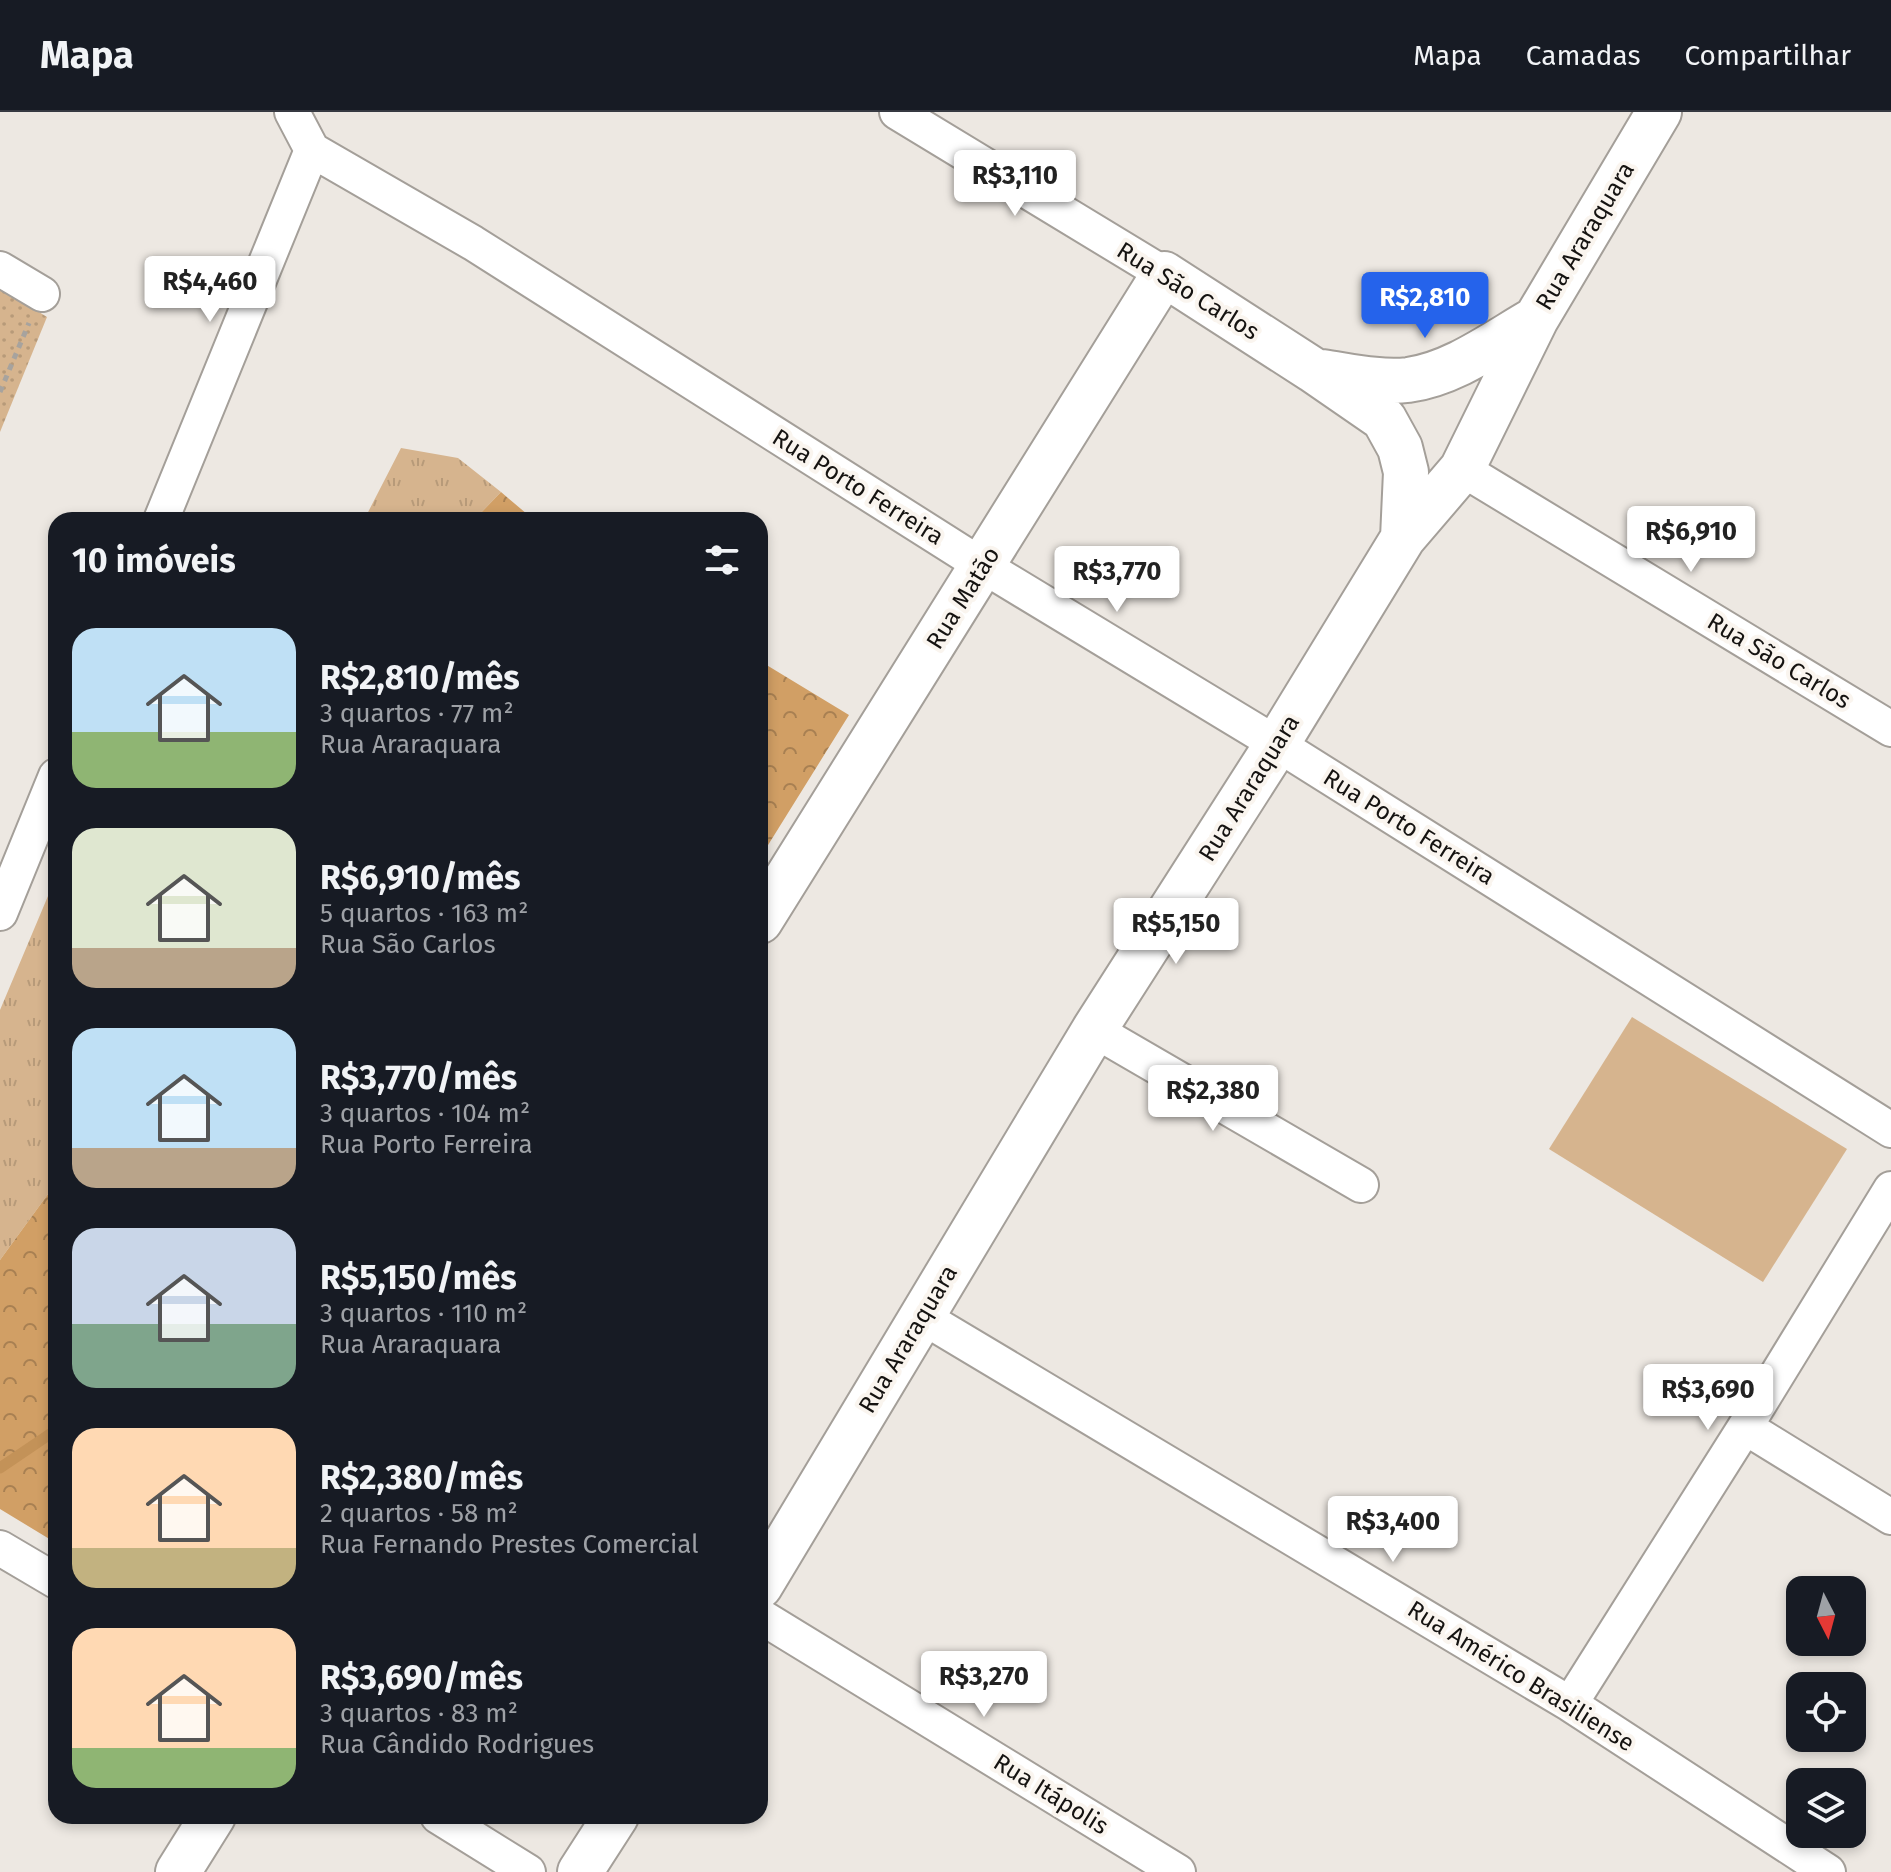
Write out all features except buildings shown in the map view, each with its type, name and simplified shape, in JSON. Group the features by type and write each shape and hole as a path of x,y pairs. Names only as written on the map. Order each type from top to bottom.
{"street":[{"path":"164,512 312,150 292,112"},
{"name":"Rua São Carlos","path":"897,112 1164,274 1384,419 1400,448 1406,472 1403,538"},
{"name":"Rua Araraquara","path":"768,1573 1094,1030 1277,744 1403,538 1462,469 1536,319 1659,112"},
{"name":"Rua Porto Ferreira","path":"312,150 473,243 983,566 1277,744 1891,1130"},
{"path":"0,269 42,294"},
{"name":"Rua Matão","path":"768,908 1164,274"},
{"path":"1313,370 1372,379 1408,380 1441,372 1536,319"},
{"name":"Rua São Carlos","path":"1462,469 1891,729"},
{"path":"0,913 48,796"},
{"path":"1094,1030 1361,1185"},
{"path":"1570,1704 1891,1189"},
{"name":"Rua Américo Brasiliense","path":"921,1316 1570,1704 1828,1872"},
{"path":"1745,1427 1891,1517"},
{"path":"0,1548 48,1576"},
{"name":"Rua Itápolis","path":"768,1621 1178,1872"},
{"path":"178,1872 208,1824"},
{"path":"451,1824 528,1872"},
{"path":"580,1872 611,1824"}],"path":[{"path":"0,392 42,294"}],"green space":[{"path":"0,288 47,317 0,432"},
{"path":"401,448 458,458 501,492 482,512 368,512"},
{"path":"501,492 525,512 482,512"},
{"path":"768,666 849,715 768,845"},
{"path":"48,896 48,1194 0,1260 0,1010"},
{"path":"1632,1017 1847,1149 1763,1282 1549,1149"},
{"path":"48,1194 48,1538 0,1509 0,1260"}],"waterway":[{"path":"0,1468 48,1435"}]}
